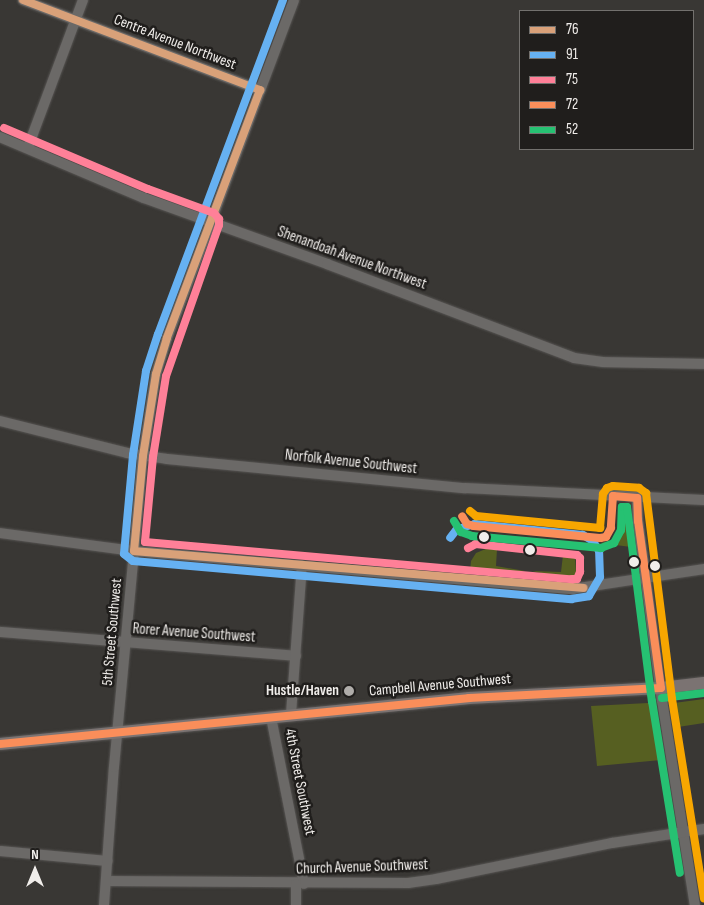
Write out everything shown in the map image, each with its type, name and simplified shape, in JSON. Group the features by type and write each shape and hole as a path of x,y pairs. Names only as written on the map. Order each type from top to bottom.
{"main road":[{"name":"Campbell Avenue Southwest","path":"0,744 291,714 506,696 661,688 704,683"}],"street":[{"name":"Centre Avenue Northwest","path":"23,0 260,90"},
{"path":"28,147 83,0"},
{"name":"5th Street Southwest","path":"104,905 134,551 147,422 164,347 294,0"},
{"name":"Shenandoah Avenue Northwest","path":"0,137 28,147 144,198 327,264 574,358 603,362 704,364"},
{"name":"Norfolk Avenue Southwest","path":"0,421 143,456 465,488 704,500"},
{"path":"637,498 638,521 661,688 695,905"},
{"path":"0,533 134,551 572,589 704,568"},
{"name":"4th Street Southwest","path":"291,714 302,565"},
{"name":"Rorer Avenue Southwest","path":"0,632 296,656"},
{"name":"4th Street Southwest","path":"271,717 300,884 296,905"},
{"name":"Church Avenue Southwest","path":"106,881 300,884 408,882 436,879 599,846 704,829"},
{"path":"0,851 108,861"}],"green space":[{"path":"619,507 625,507 631,547 600,543 611,541 620,534"},
{"path":"488,548 497,549 496,566 525,571 470,571 471,561 476,553"},
{"path":"563,555 575,556 576,572 573,580 532,571 561,572"},
{"path":"704,699 704,723 678,727 674,703"},
{"path":"648,703 654,707 661,760 597,766 591,706"}],"transit line":[{"name":"76","path":"23,0 260,90 167,338 156,374 143,456 134,551 583,588"},
{"name":"91","path":"283,0 158,334 146,371 133,455 124,554 133,561 571,599 589,596 600,577 599,551 593,541 583,535 475,524 457,529 450,538"},
{"name":"75","path":"4,128 148,189 214,213 219,219 219,225 166,376 153,457 145,542 572,579 577,579 580,572 580,558 577,555 476,544 468,548"},
{"path":"470,511 476,516 600,528 603,494 607,488 613,486 639,488 646,493 672,699 704,898"},
{"name":"72","path":"0,744 469,698 661,688 638,521 637,498 613,496 611,528 606,537 600,538 474,526 467,524 462,516"},
{"name":"52","path":"454,521 461,532 472,536 601,548 614,543 621,530 622,507 627,507 652,701 680,873"},
{"name":"52","path":"662,698 704,693"}],"place":[{"name":"Hustle/Haven","path":"349,691"}]}
